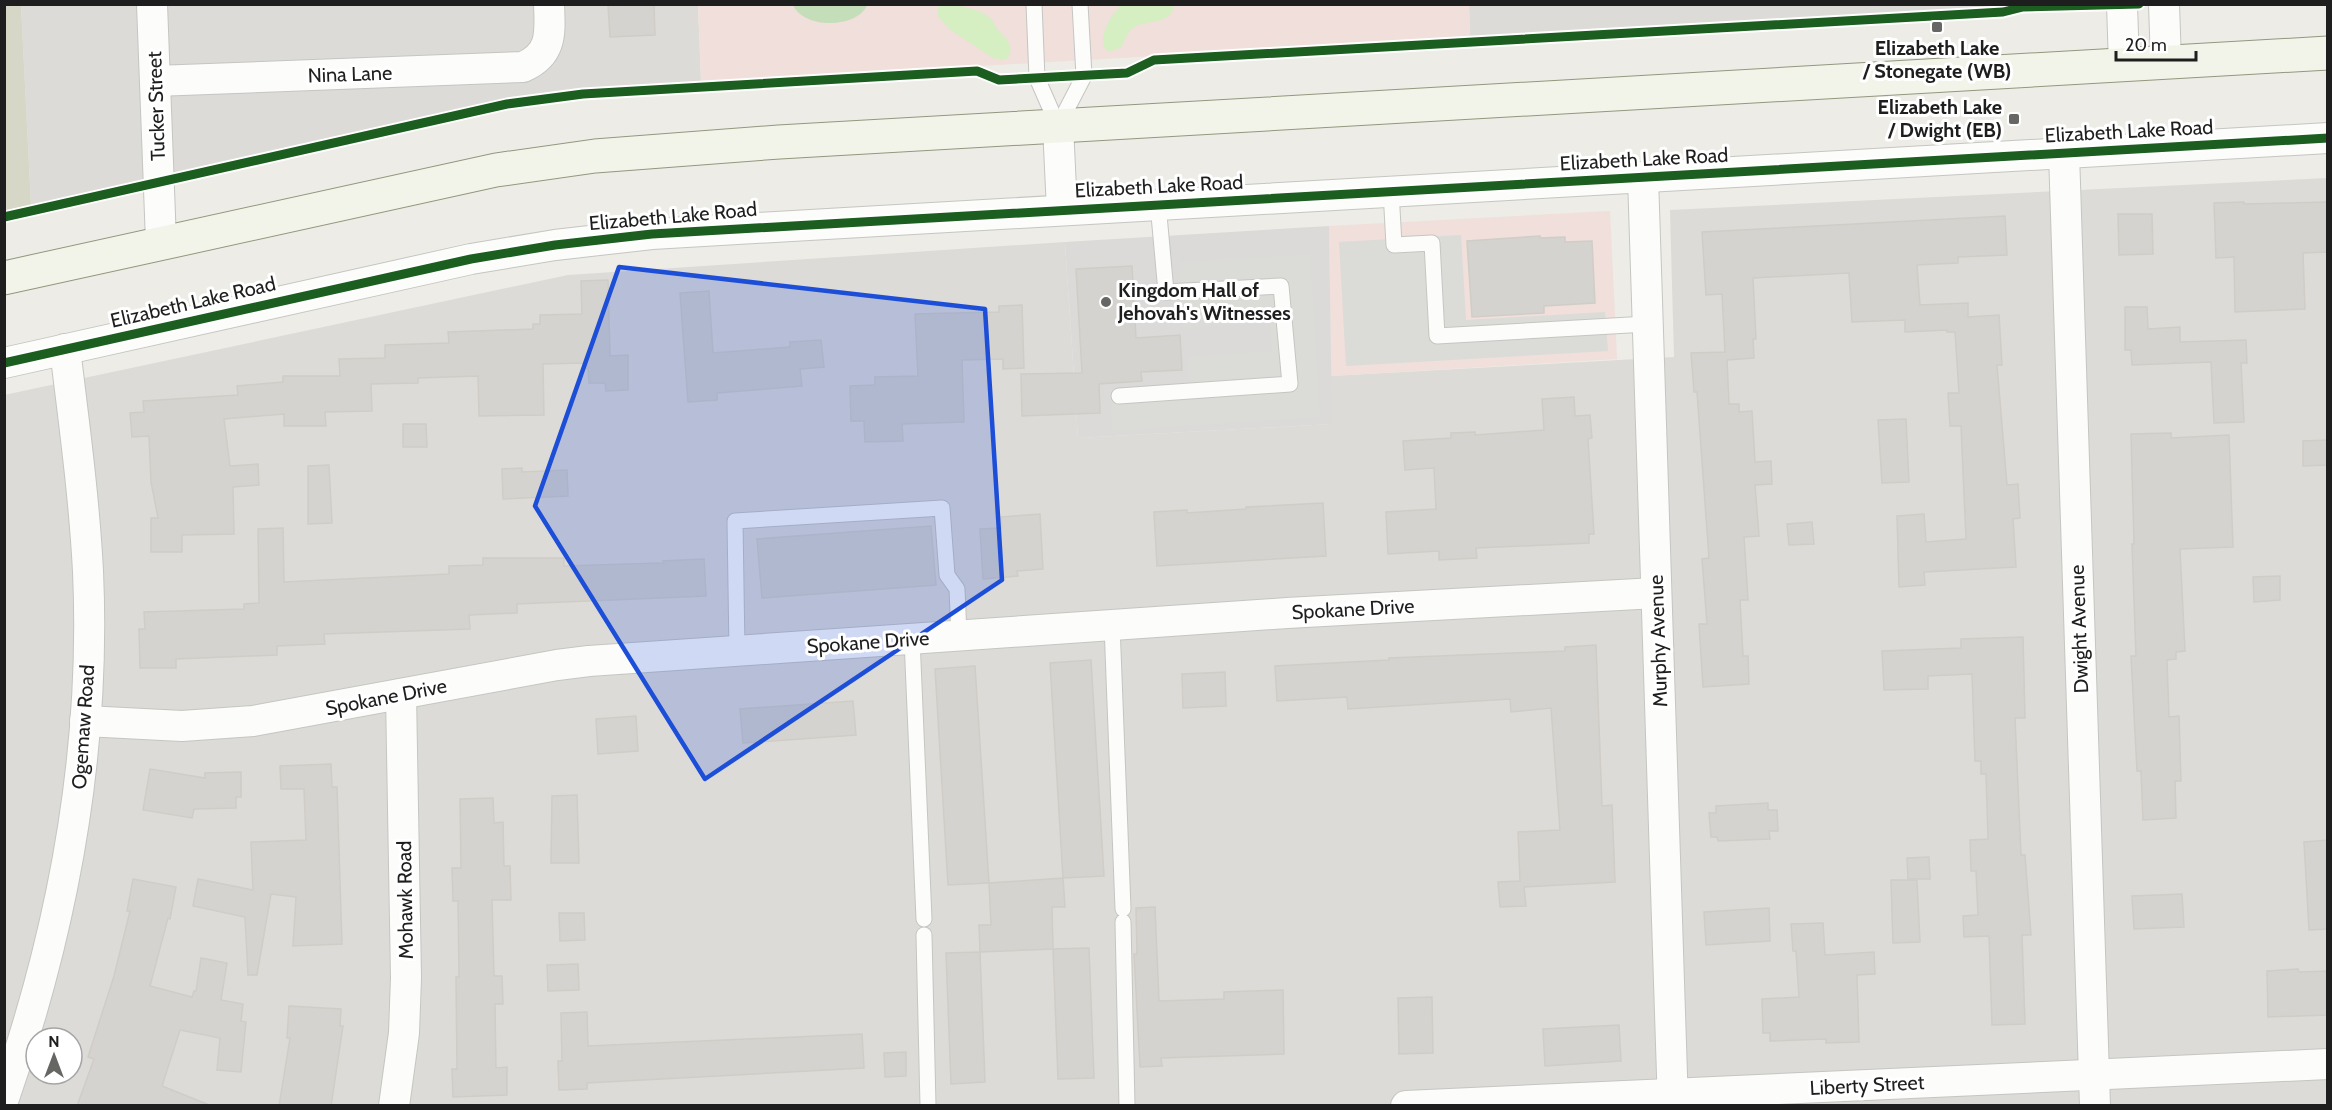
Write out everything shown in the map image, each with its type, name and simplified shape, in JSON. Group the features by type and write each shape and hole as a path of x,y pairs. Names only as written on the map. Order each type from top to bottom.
{"main road":[{"path":"4,278 452,178 546,162 647,151 2328,54"}],"street":[{"name":"Tucker Street","path":"153,4 161,243"},
{"name":"Nina Lane","path":"155,81 514,68 529,64 541,55 549,37 549,4"},
{"path":"2122,4 2124,65"},
{"path":"2164,4 2166,63"},
{"name":"Elizabeth Lake Road","path":"1058,126 1062,210"},
{"name":"Elizabeth Lake Road","path":"4,363 471,259 555,245 652,234 2328,138"},
{"name":"Dwight Avenue","path":"2064,153 2095,1106"},
{"name":"Murphy Avenue","path":"1643,177 1673,1100"},
{"name":"Ogemaw Road","path":"4,1098 39,991 61,896 79,790 85,721 89,632 88,572 65,349"},
{"name":"Spokane Drive","path":"85,721 152,725 217,724 263,719 557,665 1298,612 1656,593"},
{"name":"Mohawk Road","path":"394,1106 404,1034 406,978 400,694"},
{"name":"Liberty Street","path":"1406,1106 1673,1100 2094,1074 2328,1064"}],"lane":[{"path":"1034,4 1037,78 1058,126"},
{"path":"1058,126 1084,76 1080,4"},
{"path":"1391,191 1394,245 1432,243 1437,336 1647,324"},
{"path":"1119,396 1290,384 1281,286 1166,292 1158,204"},
{"path":"737,651 735,521 942,508 947,575 957,589 959,636"},
{"path":"1112,625 1128,1106"},
{"path":"912,639 924,927 928,1106"}],"highlighted area":[{"path":"619,267 985,309 1002,580 705,779 535,506"}],"shaded area":[{"path":"1469,4 2021,5 1470,38"},
{"path":"1469,4 1470,38 701,82 698,5"},
{"path":"4,5 21,5 31,205 5,211"},
{"path":"21,5 698,5 701,82 551,92 31,205"},
{"path":"2327,178 2327,1105 5,1105 4,395 568,275 1065,242 1078,438 1331,424 1331,376 1674,357 1670,210"},
{"path":"1610,211 1617,359 1331,376 1329,226"},
{"path":"1329,226 1332,424 1078,438 1065,242"},
{"path":"1461,235 1466,320 1605,312 1608,351 1346,366 1339,242"},
{"path":"1310,254 1320,417 1112,431 1109,389 1189,384 1188,357 1272,351 1270,322 1184,328 1179,262"}],"green space":[{"path":"793,5 867,5 862,13 853,18 831,23 808,19"},
{"path":"940,5 966,7 990,18 1009,42 1011,50 1008,58 1003,60 993,58 949,29 938,16 937,10"},
{"path":"1122,5 1173,5 1173,10 1165,18 1133,28 1120,48 1108,52 1103,42 1105,30 1114,13"}],"building":[{"path":"608,4 654,4 655,35 610,37"},
{"path":"2244,202 2244,204 2328,202 2328,252 2303,253 2305,309 2235,312 2234,257 2216,258 2214,203"},
{"path":"2118,214 2152,214 2153,254 2119,255"},
{"path":"2005,216 2007,255 1958,257 1958,263 1917,265 1920,305 1968,303 1968,317 1999,315 2002,365 1997,365 2007,485 2018,484 2020,518 2013,519 2016,567 1924,572 1925,585 1899,587 1897,516 1924,514 1926,542 1966,539 1961,426 1950,426 1948,393 1959,393 1955,332 1947,332 1947,330 1905,332 1905,320 1852,322 1849,273 1753,278 1756,339 1753,339 1754,358 1727,360 1729,404 1739,404 1739,412 1752,411 1755,462 1771,461 1772,484 1755,485 1759,536 1744,537 1748,600 1740,600 1743,656 1748,656 1749,684 1703,687 1699,624 1707,624 1702,559 1709,558 1697,392 1694,392 1691,353 1725,352 1722,294 1706,295 1702,232"},
{"path":"1540,236 1540,238 1565,237 1565,242 1592,241 1595,303 1544,306 1544,313 1472,317 1467,241"},
{"name":"Kingdom Hall of Jehovah's Witnesses","path":"1132,266 1136,338 1180,335 1182,370 1141,372 1142,381 1099,384 1100,413 1022,416 1021,374 1082,373 1076,269"},
{"path":"608,280 610,356 628,355 628,390 606,391 605,383 589,383 588,368 584,369 583,363 543,364 544,415 479,416 478,376 418,378 418,383 371,384 372,411 325,412 326,426 284,426 284,414 224,419 230,466 258,464 259,485 233,487 234,534 182,535 182,552 151,552 151,518 158,518 151,482 149,436 132,437 130,413 144,412 143,401 238,395 237,386 283,382 283,376 340,376 339,359 385,358 385,345 449,343 448,332 533,329 533,324 540,324 540,315 582,314 581,281"},
{"path":"709,291 713,353 790,347 790,342 821,340 824,367 800,369 802,386 717,393 717,400 688,402 680,293"},
{"path":"1022,305 1024,368 1003,369 1003,359 962,360 964,422 902,424 903,441 865,442 864,421 851,421 850,386 875,385 875,377 918,376 915,314 999,312 999,306"},
{"path":"2125,307 2147,307 2148,329 2180,327 2180,342 2246,340 2247,363 2241,363 2244,422 2214,423 2211,362 2132,365 2131,350 2125,350"},
{"path":"1574,397 1575,416 1590,415 1592,438 1588,439 1594,534 1589,534 1589,543 1476,548 1477,558 1439,560 1439,551 1388,554 1386,512 1436,509 1434,468 1405,470 1403,441 1451,438 1451,433 1475,432 1475,435 1544,430 1542,399"},
{"path":"1906,419 1909,482 1882,483 1878,420"},
{"path":"403,424 426,424 427,447 403,447"},
{"path":"2171,433 2171,438 2229,435 2233,547 2180,549 2185,651 2176,652 2176,659 2167,660 2169,717 2179,716 2181,781 2175,781 2176,818 2143,820 2141,771 2137,771 2131,656 2136,656 2131,434"},
{"path":"2328,440 2328,465 2303,466 2303,441"},
{"path":"329,465 332,523 308,524 308,466"},
{"path":"522,468 522,472 567,470 568,496 503,499 502,469"},
{"path":"1323,503 1326,556 1157,566 1154,512 1187,510 1187,513"},
{"path":"1040,514 1043,569 1017,571 1018,576 983,579 980,529 1002,528 1001,517"},
{"path":"1812,522 1814,544 1789,545 1787,524"},
{"path":"931,526 936,585 762,598 757,539"},
{"path":"283,528 284,582 449,574 449,566 483,565 483,558 564,558 564,566 664,563 663,561 704,559 706,596 517,604 517,613 469,615 470,629 324,634 325,644 277,646 277,655 176,659 176,668 140,668 139,629 145,629 144,612 244,609 244,604 259,603 258,529"},
{"path":"2280,576 2280,600 2254,602 2253,577"},
{"path":"2023,637 2025,718 2015,718 2021,855 2025,855 2031,935 2022,935 2025,1024 1992,1025 1989,936 1964,937 1963,916 1978,915 1976,871 1971,871 1970,840 1988,839 1986,774 1981,774 1981,761 1975,761 1972,674 1928,676 1928,689 1884,690 1882,651 1961,648 1961,639"},
{"path":"1596,645 1602,806 1612,805 1615,882 1524,887 1526,906 1500,907 1498,882 1520,881 1518,832 1560,830 1551,708 1511,712 1510,699 1348,709 1347,697 1277,701 1275,666 1389,660 1389,658 1565,651 1565,647"},
{"path":"1091,660 1104,876 1063,878 1050,663"},
{"path":"975,666 989,883 948,885 935,669"},
{"path":"1225,672 1226,706 1183,708 1182,674"},
{"path":"853,701 856,735 743,743 740,709"},
{"path":"636,716 638,751 598,754 596,719"},
{"path":"331,764 332,787 337,787 342,944 293,946 296,897 271,894 257,975 248,975 245,917 193,906 198,879 253,890 251,842 306,840 304,789 281,789 280,766"},
{"path":"150,769 205,778 205,773 241,772 241,797 236,797 236,808 194,809 192,818 143,810"},
{"path":"577,795 579,863 551,863 552,796"},
{"path":"493,798 494,823 503,822 504,866 510,866 511,900 492,900 494,976 502,976 503,1004 495,1004 496,1068 507,1067 507,1095 453,1097 452,1069 457,1069 456,977 459,977 458,901 453,901 452,868 461,868 460,799"},
{"path":"1768,803 1768,810 1777,810 1778,831 1769,831 1770,839 1718,841 1717,837 1711,837 1709,813 1716,813 1716,806"},
{"path":"2328,840 2328,929 2309,930 2304,842"},
{"path":"1929,857 1930,879 1908,879 1907,858"},
{"path":"1063,878 1065,907 1052,907 1053,949 980,952 979,925 991,925 989,883"},
{"path":"133,879 176,887 170,919 168,918 150,986 192,997 196,991 201,958 227,963 221,1000 243,1004 241,1021 246,1022 241,1072 217,1070 220,1038 180,1030 162,1086 207,1104 207,1106 77,1106 94,1059 88,1057 114,976 130,911 127,911"},
{"path":"1891,880 1917,880 1920,942 1893,943"},
{"path":"2182,894 2184,927 2134,929 2132,896"},
{"path":"1155,907 1159,1001 1224,999 1224,992 1283,990 1284,1054 1161,1058 1162,1066 1140,1067 1134,954 1137,954 1136,908"},
{"path":"1769,908 1770,941 1706,945 1704,912"},
{"path":"559,913 584,913 585,940 560,941"},
{"path":"1823,923 1825,955 1874,952 1875,974 1857,975 1859,1042 1826,1043 1826,1039 1770,1041 1770,1033 1763,1033 1762,999 1799,997 1796,951 1793,951 1791,924"},
{"path":"1089,948 1094,1078 1058,1079 1053,949"},
{"path":"980,952 985,1082 951,1084 946,953"},
{"path":"578,964 579,990 548,991 547,965"},
{"path":"2298,969 2299,972 2328,971 2328,1015 2268,1017 2267,971"},
{"path":"1432,997 1433,1053 1399,1054 1398,998"},
{"path":"289,1006 341,1009 340,1026 343,1026 331,1106 279,1106 290,1038 287,1038"},
{"path":"587,1012 588,1046 862,1034 864,1068 587,1083 587,1089 559,1090 558,1061 562,1061 561,1013"},
{"path":"1619,1025 1621,1061 1545,1066 1543,1029"},
{"path":"906,1052 906,1076 885,1077 884,1053"}],"cycle path":[{"path":"4,217 507,104 583,94 977,71 999,80 1127,73 1154,60 2003,12 2023,7 2139,4"},
{"path":"4,363 471,259 555,245 652,234 2328,138"}],"place":[{"name":"Elizabeth Lake / Stonegate (WB)","path":"1937,27"},
{"name":"Elizabeth Lake / Dwight (EB)","path":"2014,119"},
{"name":"Kingdom Hall of Jehovah's Witnesses","path":"1106,302"}]}
